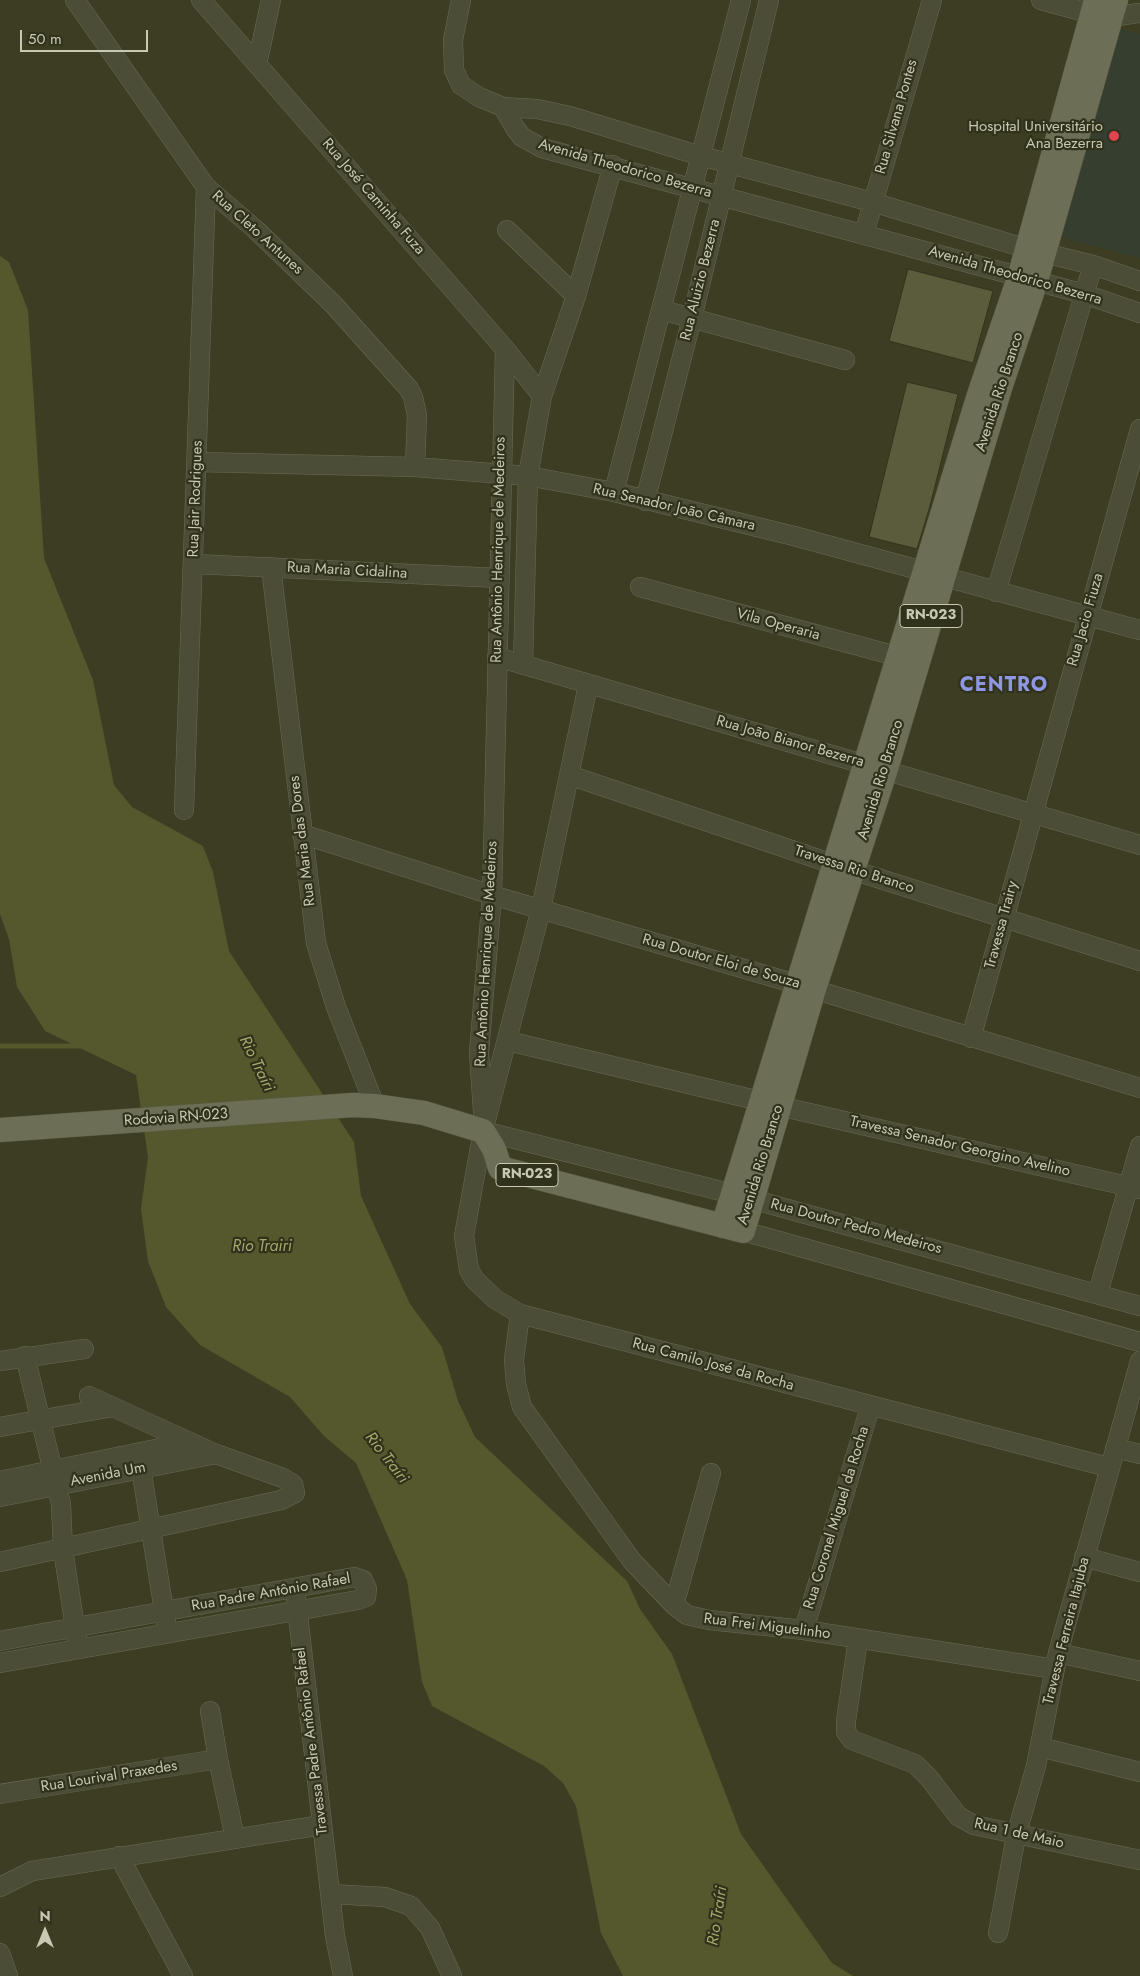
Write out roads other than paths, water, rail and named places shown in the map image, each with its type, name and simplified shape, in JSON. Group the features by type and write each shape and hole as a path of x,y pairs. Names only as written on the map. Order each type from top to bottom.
{"main road":[{"name":"Avenida Rio Branco","path":"733,1228 805,986 876,766 933,575 982,383 1028,279 1107,6"},
{"name":"Rodovia RN-023","path":"0,1130 364,1106"},
{"name":"Rua Doutor Pedro Medeiros","path":"364,1106 424,1113 483,1131"},
{"name":"RN-023","path":"483,1131 494,1149 500,1168 733,1228"}],"street":[{"name":"Rua Cleto Antunes","path":"75,0 206,188 255,229 333,304 409,389 417,415 415,468"},
{"name":"Rua José Caminha Fuza","path":"201,0 504,349 542,396"},
{"path":"257,64 271,0"},
{"path":"461,0 453,40 453,62 459,81 465,89 503,107"},
{"name":"Rua Aluizio Bezerra","path":"614,492 741,0"},
{"name":"Rua Aluizio Bezerra","path":"645,501 692,318 769,0"},
{"name":"Rua Silvana Pontes","path":"864,234 932,0"},
{"path":"1041,0 1107,6 1139,13"},
{"name":"Avenida Theodorico Bezerra","path":"503,107 570,116 701,156 1093,265 1140,282"},
{"name":"Avenida Theodorico Bezerra","path":"503,107 515,128 531,143 542,148 1084,294 1140,313"},
{"name":"Rua Antônio Henrique de Medeiros","path":"524,665 528,476 542,396 576,296 613,166"},
{"name":"Rua Jair Rodrigues","path":"184,810 206,188"},
{"path":"507,230 576,296"},
{"path":"996,592 1093,265"},
{"path":"662,310 845,360"},
{"name":"Rua Antônio Henrique de Medeiros","path":"483,1131 479,1053 492,895 504,349"},
{"name":"Rua Jacio Fiuza","path":"1033,812 1140,428"},
{"name":"Rua Senador João Câmara","path":"197,462 415,468 528,476 614,492 794,536 1140,630"},
{"name":"Rua Maria Cidalina","path":"194,564 499,578"},
{"name":"Rua Maria das Dores","path":"271,567 316,943 364,1106"},
{"name":"Vila Operaria","path":"640,587 907,659"},
{"name":"Rua João Bianor Bezerra","path":"498,657 588,685 876,766 1140,845"},
{"name":"Rua Antônio Henrique de Medeiros","path":"483,1131 541,909 588,685"},
{"name":"Travessa Rio Branco","path":"569,775 1003,920 1140,961"},
{"name":"Travessa Trairy","path":"971,1038 1033,812"},
{"name":"Rua Doutor Eloi de Souza","path":"302,834 492,895 805,986 1140,1088"},
{"name":"Travessa Senador Georgino Avelino","path":"508,1041 770,1104 1134,1187"},
{"name":"Rua Doutor Pedro Medeiros","path":"483,1131 743,1197 1140,1306"},
{"name":"Rua Camilo José da Rocha","path":"483,1131 464,1236 469,1270 475,1280 496,1299 520,1314 1108,1467"},
{"path":"1098,1293 1134,1187 1140,1146"},
{"path":"733,1228 1140,1342"},
{"name":"Rua Frei Miguelinho","path":"520,1314 514,1372 522,1407 632,1562 674,1605 687,1615 858,1639 1140,1671"},
{"path":"2,1355 25,1356 84,1349"},
{"path":"25,1356 55,1478 62,1515 63,1550 78,1649"},
{"name":"Travessa Ferreira Itajuba","path":"998,1933 1016,1836 1040,1747 1057,1661 1108,1467 1140,1361"},
{"path":"0,1562 63,1550 293,1496 295,1490 293,1484 262,1469 216,1454 88,1396"},
{"name":"Rua Coronel Miguel da Rocha","path":"804,1630 870,1406"},
{"path":"0,1427 113,1407"},
{"name":"Avenida Um","path":"140,1461 190,1442"},
{"path":"1115,1448 1140,1454"},
{"name":"Avenida Um","path":"0,1497 55,1478 140,1461 216,1454"},
{"path":"140,1461 168,1634"},
{"path":"674,1605 711,1473"},
{"name":"Avenida Um","path":"0,1481 55,1478"},
{"path":"1084,1557 1140,1572"},
{"name":"Rua Padre Antônio Rafael","path":"0,1641 357,1577 363,1580 367,1590 366,1597 362,1599 0,1663"},
{"name":"Travessa Padre Antônio Rafael","path":"294,1588 335,1936 343,1976"},
{"name":"Rua 1 de Maio","path":"858,1639 846,1721 848,1736 860,1743 915,1764 929,1778 952,1810 965,1821 982,1828 1016,1836 1140,1860"},
{"path":"210,1711 235,1838"},
{"path":"1040,1747 1140,1772"},
{"name":"Rua Lourival Praxedes","path":"0,1794 218,1759"},
{"path":"0,1887 32,1871 322,1825"},
{"path":"119,1856 183,1976"},
{"path":"330,1894 385,1897 411,1906 430,1928 452,1976"},
{"path":"0,1953 8,1976"}],"water":[{"name":"Rio Trairi","path":"0,256 9,262 28,310 44,558 93,680 114,785 132,807 203,846 213,872 229,951 354,1142 361,1196 410,1304 442,1347 458,1401 475,1437 627,1581 640,1609 672,1654 741,1834 832,1963 853,1976 623,1976 601,1933 576,1806 563,1783 544,1766 432,1706 422,1682 407,1580 356,1463 324,1436 290,1397 200,1345 166,1307 148,1261 141,1209 148,1157 136,1075 45,1031 17,987 9,939 0,914"}],"waterway":[{"path":"0,1046 82,1046"}],"place":[{"name":"Hospital Universitário Ana Bezerra","path":"1114,136"}],"district":[{"name":"CENTRO","path":"1004,686"}],"water label":[{"name":"Rio Traíri","path":"256,1064"},
{"name":"Rio Traíri","path":"386,1458"},
{"name":"Rio Traíri","path":"718,1916"}]}
